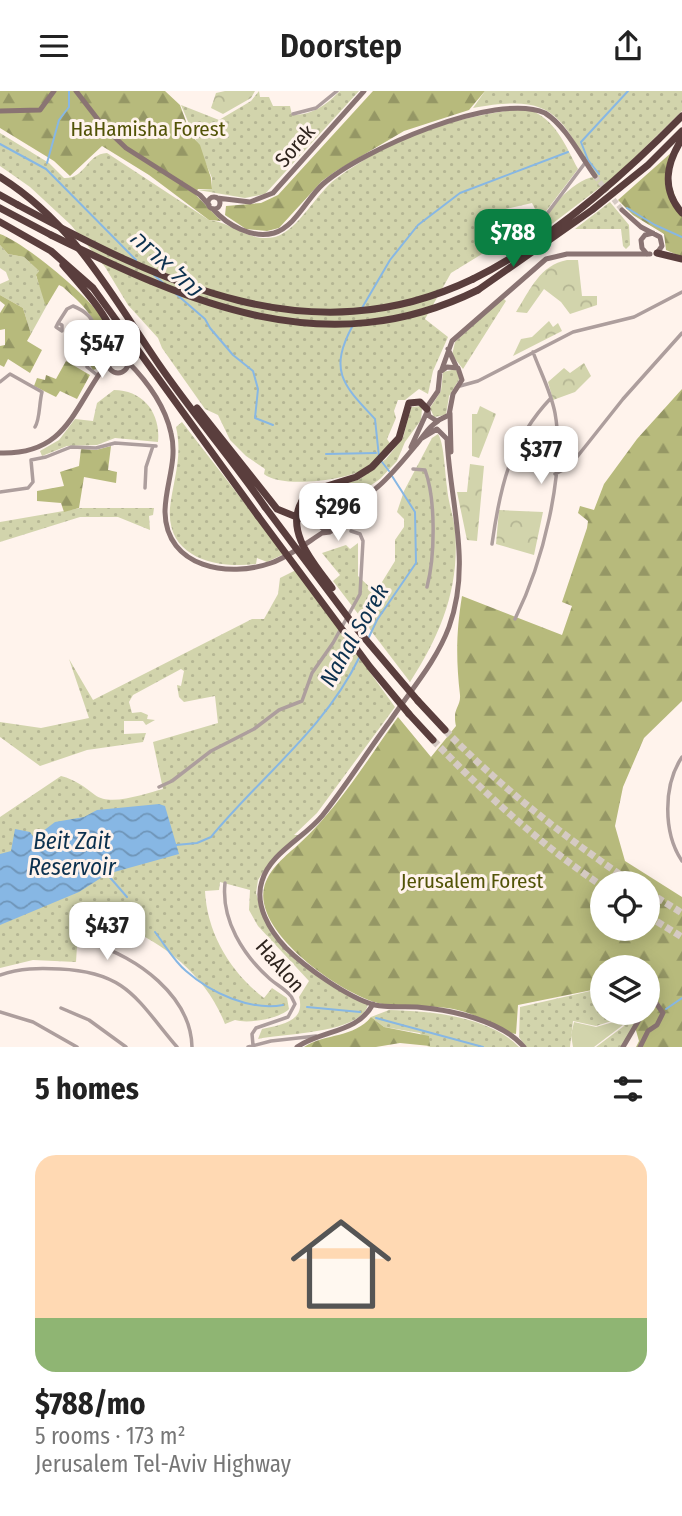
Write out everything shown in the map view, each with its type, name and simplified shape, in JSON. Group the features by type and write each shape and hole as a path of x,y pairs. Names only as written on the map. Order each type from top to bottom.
{"highway":[{"path":"0,195 157,275 215,296 262,307 314,312 365,310 415,300 473,279 541,236 623,174 682,116"},
{"path":"0,208 142,278 195,299 244,314 300,324 355,325 424,311 478,290 540,249 611,195 682,131"},
{"path":"682,139 670,164 667,186 672,200 682,212"},
{"path":"0,177 46,211 80,247 161,367 356,628 445,730"},
{"path":"0,222 51,251 84,279 113,312 160,383 370,667 433,740"},
{"path":"51,251 93,300 116,339 114,354"},
{"path":"656,251 682,258"},
{"path":"161,367 210,423 274,505 299,519 319,519"},
{"path":"356,628 298,535 296,515 302,502 314,490 356,477 376,463 400,435 409,403 419,401 427,411"}],"main road":[{"path":"0,111 40,110 54,91"},
{"path":"76,91 103,126 126,148 200,195 227,221 257,234 278,231 291,222 324,183 385,144 447,119 492,109 524,106 545,113 595,176"},
{"name":"Sorek","path":"211,207 237,201 258,200 278,189 364,91"},
{"path":"211,207 210,199 217,198 227,221"},
{"name":"Sorek","path":"217,198 237,201"},
{"path":"622,210 630,219 643,250 656,251"},
{"path":"630,219 661,238 656,251"},
{"path":"622,255 635,251 647,234 653,233"},
{"path":"404,459 420,433 427,411 438,391 449,346 545,259 567,254 622,255 656,251"},
{"path":"449,346 449,356 460,371 458,387 451,398 450,413 452,497"},
{"path":"0,453 27,452 52,441 68,424 97,375 114,354 122,355 144,382 168,421 174,453 166,518 175,542 190,559 214,568 246,569 275,562 322,533 338,528 342,518 355,502 385,479 422,438 430,425 450,413"},
{"path":"122,372 127,361"},
{"path":"108,362 113,372"},
{"path":"442,369 451,366 460,371"},
{"path":"92,383 104,373 113,372 133,372 144,382"},
{"path":"427,411 448,433 447,450"},
{"path":"422,438 433,430 441,431 446,437 460,555 456,602 445,637 425,671 322,817 270,865 260,886 265,916 284,946 331,981 373,1004 431,1009 461,1015 495,1028 524,1047"},
{"path":"302,547 326,508 335,509 355,502"},
{"path":"335,509 342,518"},
{"path":"319,519 330,532"},
{"path":"297,1047 316,1036 357,1024 373,1004"},
{"path":"623,1047 636,1025"},
{"path":"640,1047 648,1031 656,1025"}],"street":[{"path":"293,114 316,108 337,91"},
{"path":"528,239 585,163"},
{"path":"458,387 478,381 573,332 634,317 682,292"},
{"path":"58,323 68,307 73,306 92,323 97,338 88,367 97,375"},
{"path":"555,474 569,467 682,333"},
{"path":"515,619 542,541 555,474 556,425 551,398 533,352"},
{"path":"460,371 470,381 478,381"},
{"path":"0,381 10,374 42,392 37,404 39,419 35,427"},
{"path":"492,544 507,465 524,431 551,398"},
{"path":"0,492 28,488 33,482 32,460 65,449 96,448 115,443 155,446 146,467 145,488"},
{"path":"413,469 425,470 433,490 432,555 426,587"},
{"path":"159,787 173,781 211,751 254,729 279,710 302,701 312,673 333,643 360,594 363,541 360,534 351,531"},
{"path":"682,757 677,767 668,811 671,839 682,861"},
{"name":"HaAlon","path":"225,883 225,903 236,936 256,964 291,996 295,1004 288,1017 256,1028 251,1046"},
{"path":"92,944 127,957 156,980 184,1015 192,1047"},
{"path":"0,975 32,968 101,973 130,992 177,1047"},
{"path":"61,1008 89,1020 126,1047"},
{"path":"0,1012 33,1022 76,1047"},
{"path":"251,1046 316,1036"}],"green space":[{"name":"HaHamisha Forest","path":"0,91 165,91 180,105 191,135 200,145 211,178 212,189 198,189 195,194 221,221 209,220 149,175 102,146 70,176 54,161 0,128"},
{"path":"255,91 251,98 223,114 211,108 216,93"},
{"path":"259,91 260,97 269,97 273,106 290,106 292,115 319,108 340,91 359,91 265,194 245,198 198,190 212,189 212,178 181,105 219,120 251,101"},
{"path":"373,91 485,91 469,110 404,131 336,171 322,181 279,228 267,231 246,229 225,215 226,206 261,203 278,195"},
{"path":"485,91 682,91 682,111 619,173 536,236 544,219 559,200 577,184 594,177 572,136 550,113 536,106 520,104 473,108"},
{"path":"526,108 552,125 578,169 540,219 532,203 501,210 495,246 451,273 425,319 448,337 433,371 428,394 419,389 405,400 398,400 394,411 396,418 387,439 391,445 367,468 345,476 315,481 273,479 264,474 265,469 246,456 230,440 218,415 205,409 162,348 158,338 128,305 105,267 71,225 30,187 0,166 0,133 49,163 64,178 77,175 95,157 107,153 209,220 249,235 266,238 275,237 291,227 337,178 381,150 450,123"},
{"path":"672,152 666,171 682,215 682,257 666,250 664,234 633,215 618,200"},
{"path":"610,202 629,225 630,245 626,249 623,246 621,229 575,229"},
{"path":"0,234 26,249 60,275 101,316 107,327 108,337 96,369 93,370 90,365 95,352 97,331 89,313 59,285 47,305 45,304 36,275 39,271 24,257 8,254 0,245"},
{"path":"0,245 8,254 24,257 39,271 36,276 47,305 31,334 23,308 0,295 0,284 9,280 6,272 0,268"},
{"path":"567,260 578,260 582,296 597,296 597,305 570,314 561,302 544,289 527,313 516,312 543,273"},
{"path":"0,295 23,308 31,334 27,341 42,350 30,373 8,359 4,367 0,365 0,346 5,345 5,329 0,330 0,313 5,305 0,301"},
{"path":"503,298 506,301 463,369 452,355 455,342"},
{"path":"549,321 553,327 558,323 562,331 513,356 521,339 532,337"},
{"path":"66,361 90,375 77,399 60,391 56,397 34,386 37,378 45,380 46,375 56,379"},
{"path":"584,363 591,376 575,392 553,400 548,382 564,368 570,373"},
{"path":"456,369 460,378 449,396 446,415 434,417 430,408 441,391 443,372"},
{"name":"Jerusalem Forest","path":"682,389 682,701 644,738 623,787 615,826 625,861 641,871 590,871 590,941 660,941 660,883 682,897 682,1047 636,1047 639,1041 634,1025 660,1025 660,955 590,955 590,990 518,1005 516,1034 503,1031 457,1010 388,1005 362,997 303,959 272,924 264,905 264,888 269,875 340,799 398,717 431,757 456,726 455,715 460,699 457,646 462,596 562,635 572,606 562,602 588,521 578,513 580,506 594,510 604,484 637,439"},
{"path":"114,390 134,394 148,405 156,422 158,442 115,438 97,445 67,446 42,456 40,451 59,440 75,419 93,421 97,403"},
{"path":"420,406 421,420 405,442 397,461 380,479 351,499 339,504 326,504 310,515 300,514 313,494 360,479 386,459 403,438 411,407"},
{"path":"480,406 496,414 479,458 472,456 472,414 477,414"},
{"path":"182,422 284,554 267,562 257,558 256,564 211,562 197,557 176,539 171,525 170,508 178,458 176,427"},
{"path":"438,434 455,529 454,571 446,610 439,628 410,682 333,581 340,575 322,553 346,545 350,549 358,543 358,576 379,596 382,582 395,561 395,540 404,527 404,519 397,512 404,491 432,438"},
{"path":"111,446 108,470 117,472 116,483 84,477 79,508 64,512 61,503 37,501 37,491 64,486 60,472 79,466 81,449 96,450"},
{"path":"470,464 484,466 477,541 467,540 457,492 467,492"},
{"path":"81,508 154,508 153,515 149,516 150,530 118,517 80,517 0,542 0,522"},
{"path":"499,510 543,512 534,555 496,544"},
{"path":"296,570 395,707 317,813 294,835 302,835 267,866 258,880 256,893 265,920 286,952 368,1005 362,1015 351,1022 320,1031 258,1039 262,1029 283,1024 295,1017 299,1012 299,997 309,981 258,926 249,910 250,890 220,882 219,890 205,891 210,922 222,951 241,976 264,998 272,988 287,998 289,1009 284,1013 255,1021 235,1020 225,1024 208,992 184,964 154,942 121,925 110,945 84,938 84,945 77,946 76,962 33,960 0,968 0,817 61,776 75,781 95,795 110,800 163,789 153,742 218,723 215,696 184,702 179,697 177,685 181,686 184,671 181,669 133,695 129,702 132,713 141,712 148,715 147,719 155,720 146,725 143,721 124,721 124,734 146,733 143,742 87,750 40,766 0,737 0,722 41,728 89,718 69,659 93,700 252,619 264,619 278,594 280,578"},
{"path":"590,991 590,1025 573,1021 570,1047 526,1047 519,1037 520,1007"},
{"path":"389,1010 458,1017 492,1028 519,1047 427,1047 430,1046 420,1033 384,1027 371,1017"},
{"path":"371,1017 384,1027 429,1036 430,1046 400,1043 376,1047 304,1047 356,1029"},
{"path":"574,1022 596,1027 623,1025 594,1047 573,1047 571,1035"},
{"path":"637,1025 623,1047 596,1047 624,1026"}],"water":[{"name":"Beit Zait Reservoir","path":"159,804 165,806 179,854 107,874 79,892 0,925 0,854 11,851 15,829 30,832 34,838 55,822 84,817 97,810"}],"waterway":[{"path":"47,163 59,120 69,107 69,91"},
{"name":"Nahal Sorek","path":"599,174 588,160 581,142 628,91"},
{"name":"נחל ארזה","path":"0,144 46,169 136,260"},
{"name":"Nahal Sorek","path":"362,308 390,260 418,225 460,193 568,152"},
{"path":"627,208 682,237"},
{"name":"נחל ארזה","path":"154,275 163,283"},
{"name":"נחל ארזה","path":"175,293 205,319 233,355 253,371 258,389 255,418 273,425"},
{"name":"Nahal Sorek","path":"353,325 341,354 343,377 347,386 375,419 379,457"},
{"path":"326,454 376,453"},
{"name":"Nahal Sorek","path":"382,462 389,471"},
{"name":"Nahal Sorek","path":"369,637 377,620 416,563 415,512 392,476"},
{"name":"Nahal Sorek","path":"176,845 197,843 211,837 310,730 345,684 359,658"},
{"path":"107,874 127,897"},
{"path":"155,932 182,967 219,993 244,1003 283,1005"},
{"path":"666,1009 682,998"},
{"path":"307,1007 360,1012"},
{"path":"376,1018 483,1047"}],"tunnel":[{"path":"595,176 622,210"},
{"path":"445,730 535,812 615,871"},
{"path":"433,740 514,817 590,877"},
{"path":"660,899 682,913"},
{"path":"660,923 682,937"}]}
